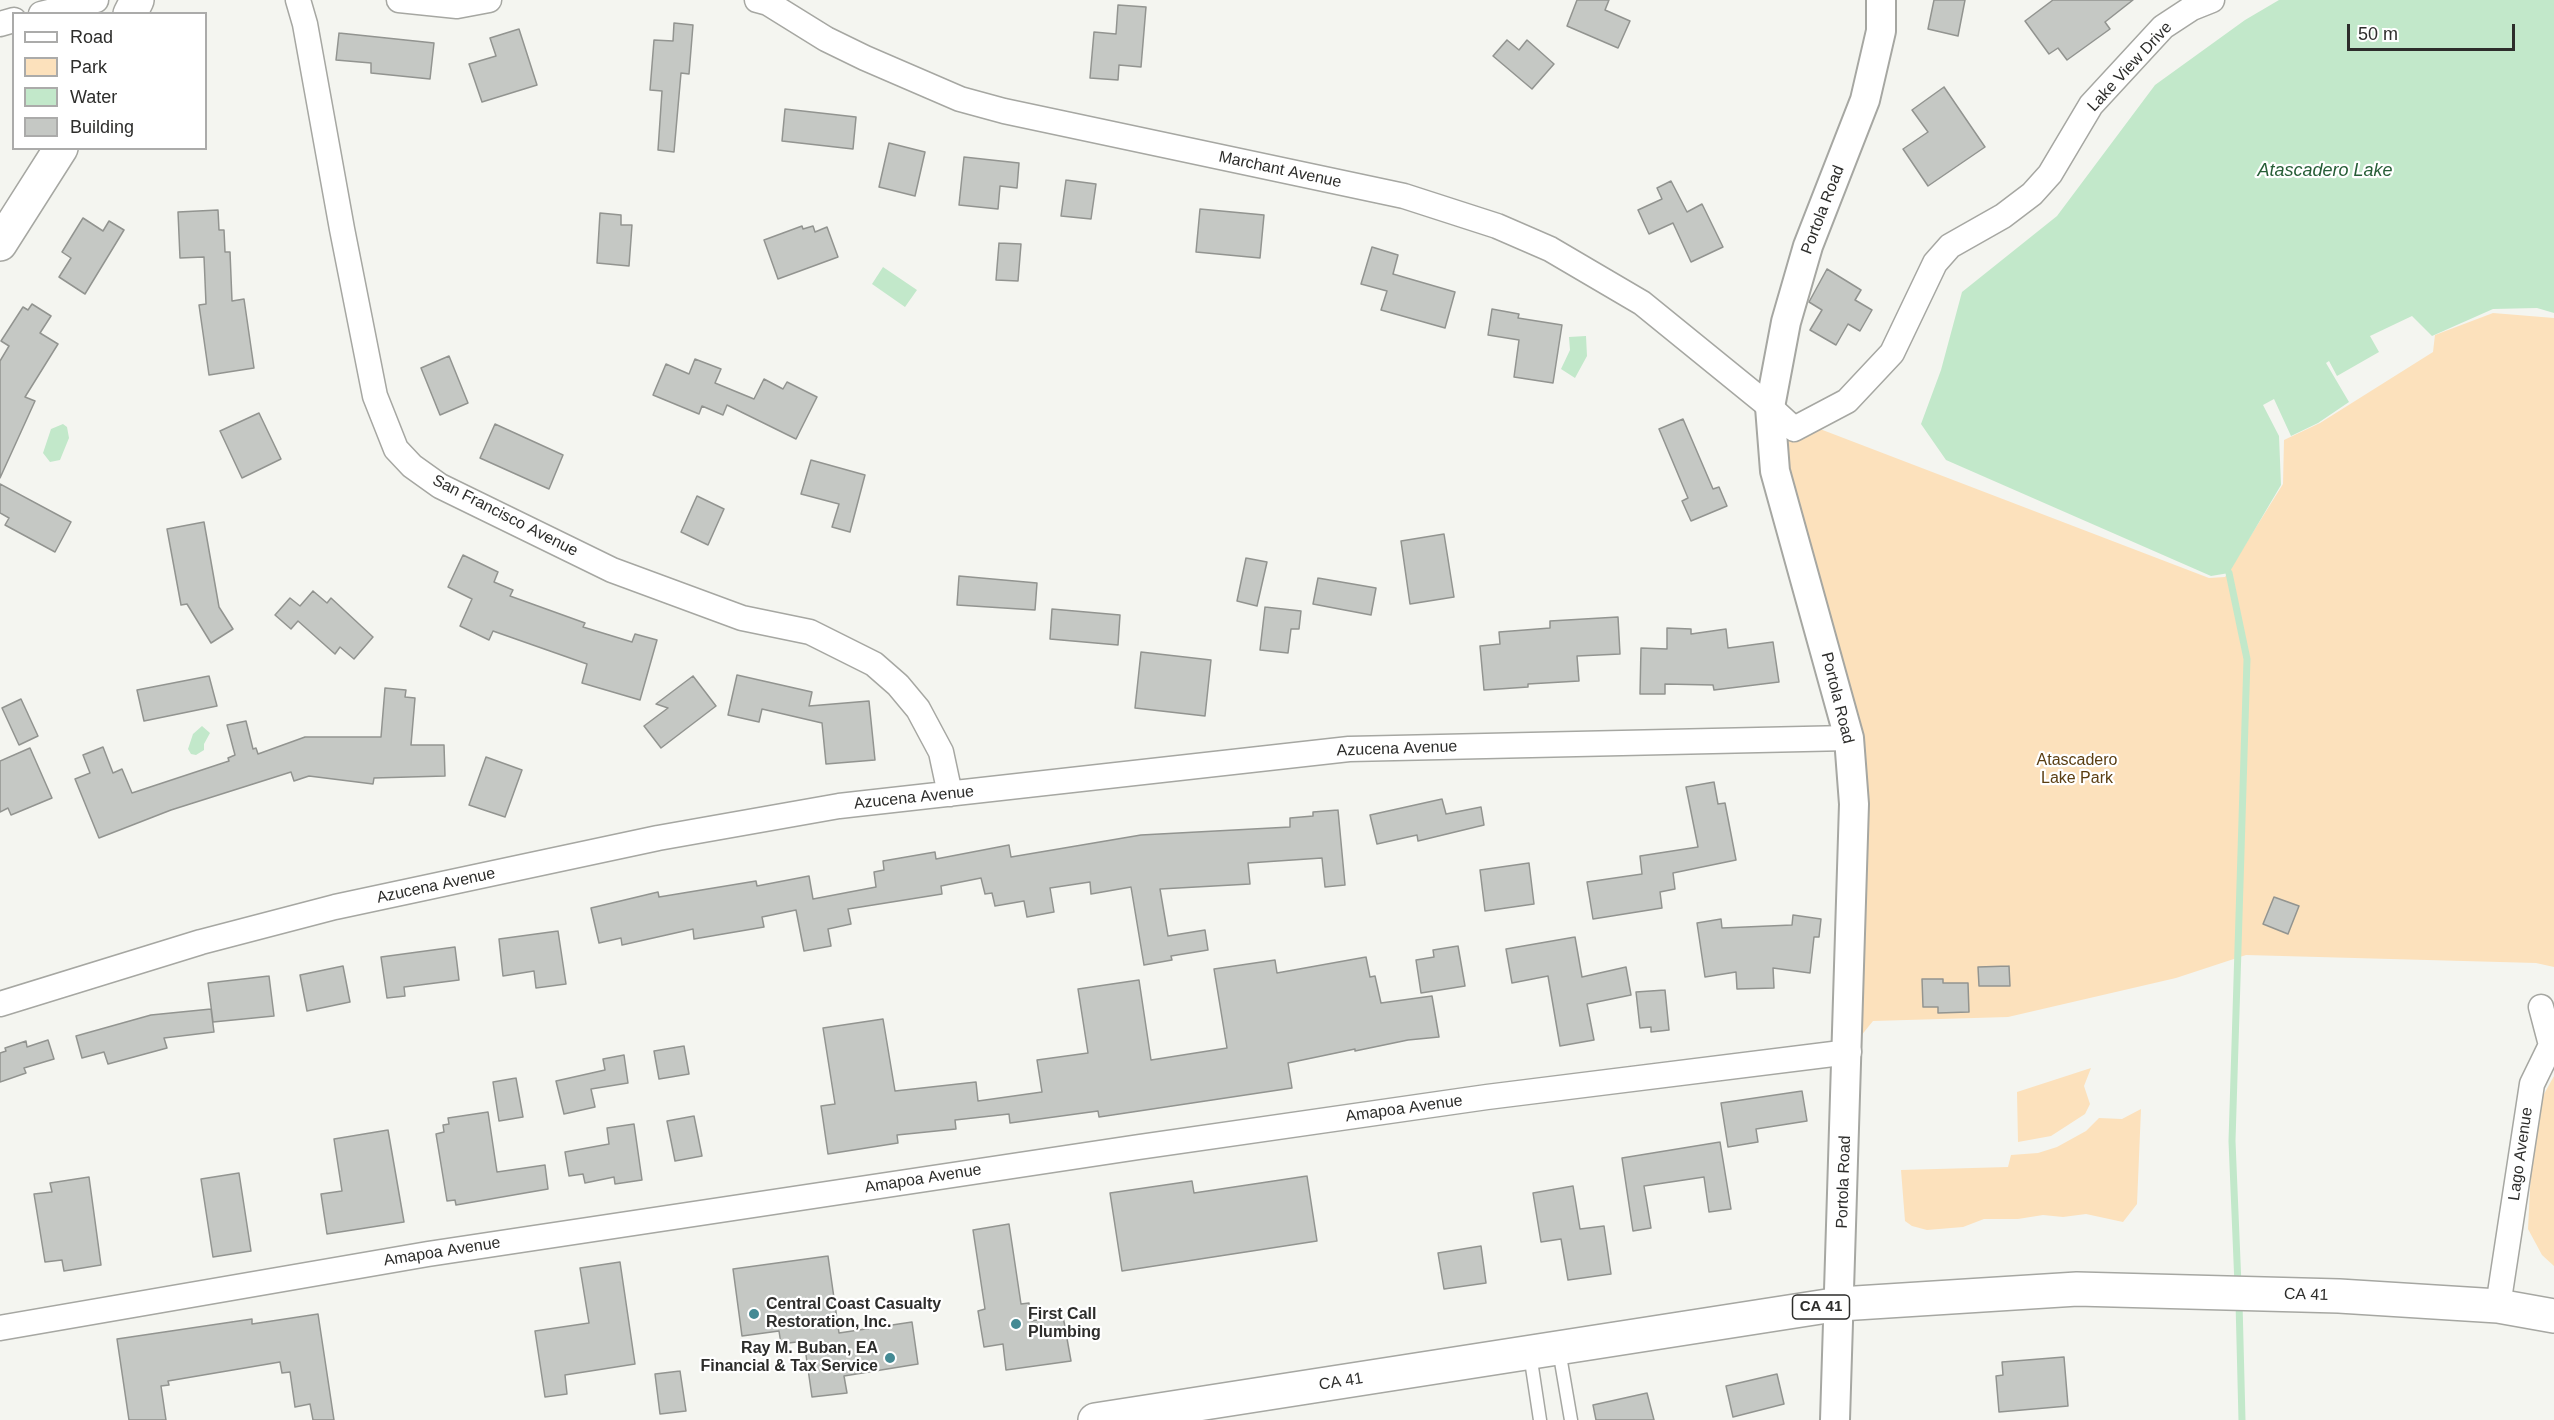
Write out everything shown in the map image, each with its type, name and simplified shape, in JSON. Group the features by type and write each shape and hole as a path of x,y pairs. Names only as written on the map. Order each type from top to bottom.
{"main road":[{"path":"0,244 61,150"},
{"name":"CA 41","path":"1095,1420 1840,1304 2077,1289 2339,1296 2499,1306 2554,1316"}],"street":[{"path":"49,12 96,0"},
{"name":"San Francisco Avenue","path":"298,0 305,24 375,396 396,448 412,466 440,486 612,570 742,618 810,632 874,664 898,685 918,710 941,752 950,794"},
{"path":"399,0 457,6 489,0"},
{"name":"Marchant Avenue","path":"757,0 768,3 826,39 960,99 1004,111 1404,196 1497,226 1550,249 1642,303 1770,407"},
{"name":"Portola Road","path":"1835,1420 1849,1052 1854,804 1849,738 1775,471 1770,407 1785,322 1808,246 1865,100 1881,31 1881,0"},
{"name":"Lake View Drive","path":"1770,407 1794,429 1848,401 1892,353 1935,263 1950,246 2003,216 2032,194 2050,174 2091,105 2156,35 2192,8 2212,0"},
{"name":"Azucena Avenue","path":"0,1004 201,942 335,907 658,838 839,806 1349,749 1849,738"},
{"name":"Lago Avenue","path":"2499,1306 2532,1084 2551,1045 2541,1007"},
{"name":"Amapoa Avenue","path":"0,1328 428,1254 1103,1152 1487,1096 1849,1052"}],"lane":[{"path":"1540,1420 1544,1350"},
{"path":"1544,1350 1570,1420"}],"green space":[{"name":"Atascadero Lake Park","path":"2493,313 2554,318 2554,967 2536,963 2246,955 2176,978 2008,1017 1873,1021 1848,1052 1852,732 1773,411 2209,578 2225,577 2283,484 2284,440 2320,423 2433,352 2435,335"},
{"path":"2091,1068 2084,1086 2090,1104 2085,1114 2051,1136 2018,1142 2017,1092"},
{"path":"2554,1076 2554,1266 2542,1255 2528,1229 2533,1129 2538,1105"},
{"path":"2141,1109 2137,1204 2123,1222 2086,1214 2063,1217 2043,1215 2018,1219 1984,1219 1963,1227 1927,1230 1912,1226 1905,1221 1901,1170 2008,1167 2011,1155 2038,1153 2057,1147 2086,1131 2099,1118 2122,1119"}],"water":[{"name":"Atascadero Lake","path":"2279,0 2554,0 2554,313 2537,308 2493,309 2432,336 2412,316 2370,336 2379,352 2337,376 2329,361 2326,363 2349,402 2318,423 2291,436 2274,399 2263,405 2279,436 2281,485 2229,573 2211,576 1946,460 1921,424 1941,370 1962,292 2057,216 2155,85 2245,20"},
{"path":"883,267 917,290 905,307 872,284"},
{"path":"1586,336 1587,356 1575,378 1561,369 1570,350 1569,337"},
{"path":"63,424 67,427 69,438 60,460 50,462 43,453 51,429"},
{"path":"202,726 210,733 204,744 204,750 196,755 191,754 188,749 193,734"}],"building":[{"path":"1577,0 1609,0 1605,10 1630,21 1618,48 1567,26"},
{"path":"1934,0 1965,0 1958,36 1928,29"},
{"path":"2053,0 2133,0 2105,22 2110,29 2067,60 2058,48 2049,54 2025,21"},
{"path":"1118,5 1146,7 1141,67 1119,65 1118,80 1090,78 1094,32 1116,34"},
{"path":"674,23 693,25 689,74 681,73 674,152 658,150 662,91 650,90 654,40 673,41"},
{"path":"519,29 537,85 482,102 469,64 496,56 490,38"},
{"path":"339,33 434,43 430,79 371,73 371,63 336,60"},
{"path":"1507,40 1519,50 1527,40 1554,64 1532,89 1493,56"},
{"path":"1944,87 1985,147 1928,186 1903,149 1928,132 1912,110"},
{"path":"785,109 856,117 853,149 782,141"},
{"path":"889,143 925,152 915,196 879,187"},
{"path":"964,157 1019,163 1017,188 1000,186 998,209 959,205"},
{"path":"1066,180 1096,184 1091,219 1061,216"},
{"path":"1671,181 1687,212 1702,204 1723,247 1691,262 1673,223 1649,234 1638,210 1662,199 1657,188"},
{"path":"1200,209 1264,215 1260,258 1196,252"},
{"path":"218,210 219,230 224,230 225,252 230,252 232,301 244,299 254,368 209,375 199,305 206,304 204,257 180,258 178,212"},
{"path":"600,213 621,215 621,225 632,225 629,266 597,263"},
{"path":"83,218 103,231 109,221 124,230 85,294 59,277 71,258 62,252"},
{"path":"802,226 803,229 813,226 815,232 827,227 838,257 778,279 764,240"},
{"path":"999,243 1021,244 1018,281 996,280"},
{"path":"1372,247 1398,255 1393,274 1455,292 1445,328 1381,310 1387,291 1361,284"},
{"path":"1827,269 1861,290 1855,300 1872,310 1860,331 1848,324 1836,345 1810,330 1822,310 1809,302"},
{"path":"32,304 51,316 40,333 58,344 25,397 35,401 0,478 0,361 9,346 1,341 23,307 28,310"},
{"path":"1492,309 1519,314 1518,318 1562,325 1553,383 1514,377 1519,340 1488,335"},
{"path":"449,356 468,403 440,415 421,368"},
{"path":"695,359 721,369 715,383 754,399 764,379 783,389 787,382 817,397 796,439 727,405 723,415 702,406 699,414 653,395 666,364 689,374"},
{"path":"259,413 281,459 242,478 220,431"},
{"path":"1683,419 1713,489 1719,487 1727,506 1691,521 1682,501 1688,498 1659,429"},
{"path":"495,424 563,455 549,489 480,458"},
{"path":"811,460 865,475 850,532 832,527 839,504 801,494"},
{"path":"0,484 71,522 55,552 5,525 9,518 0,513"},
{"path":"697,496 724,509 708,545 681,532"},
{"path":"204,522 219,607 233,629 211,643 187,604 181,605 167,529"},
{"path":"1444,534 1454,597 1410,604 1401,541"},
{"path":"463,555 498,572 494,582 513,590 510,596 585,623 583,627 632,642 635,634 657,640 640,700 582,683 587,664 493,631 489,640 460,626 472,599 448,587"},
{"path":"1246,558 1267,562 1257,606 1237,601"},
{"path":"959,576 1037,583 1035,610 957,605"},
{"path":"1318,578 1376,588 1371,615 1313,604"},
{"path":"313,591 327,603 331,598 373,637 354,659 340,647 335,654 298,621 291,629 275,615 290,598 300,606"},
{"path":"1265,607 1301,611 1299,629 1291,629 1288,653 1260,650"},
{"path":"1052,609 1120,615 1118,645 1050,639"},
{"path":"1618,617 1620,654 1577,656 1579,681 1528,684 1528,687 1484,690 1480,646 1500,644 1499,632 1550,628 1550,621"},
{"path":"1667,628 1691,629 1691,634 1726,629 1728,648 1773,642 1779,682 1714,690 1713,685 1665,684 1665,694 1640,694 1641,648 1667,649"},
{"path":"1141,652 1211,660 1205,716 1135,708"},
{"path":"737,675 812,692 809,706 869,701 875,760 826,764 822,723 762,709 759,722 728,715"},
{"path":"209,676 217,706 144,721 137,690"},
{"path":"693,676 716,706 661,748 644,726 668,708 656,704"},
{"path":"385,688 406,690 405,697 415,698 411,745 444,745 445,776 374,778 373,784 309,776 294,781 291,772 171,810 99,838 75,779 90,773 83,755 103,747 113,773 122,769 132,793 229,761 228,758 235,755 227,725 246,721 253,749 256,748 258,754 305,737 381,737"},
{"path":"21,699 38,736 19,745 2,708"},
{"path":"30,748 52,798 11,815 8,808 0,812 0,761"},
{"path":"486,757 522,770 505,817 469,805"},
{"path":"1714,782 1718,804 1725,803 1736,860 1673,873 1675,889 1660,892 1662,908 1593,919 1587,882 1642,874 1640,856 1698,847 1686,787"},
{"path":"1442,799 1446,814 1481,807 1484,825 1418,841 1417,835 1377,844 1370,815"},
{"path":"1338,810 1345,885 1325,887 1322,858 1248,863 1250,884 1160,889 1168,936 1205,930 1208,950 1171,956 1172,960 1144,965 1131,887 1091,894 1090,882 1050,888 1054,912 1027,917 1024,901 995,906 992,893 985,894 981,878 941,886 942,894 848,909 851,924 828,929 831,946 804,951 796,910 762,917 764,927 694,939 693,929 622,945 621,938 599,943 591,908 658,892 659,897 756,881 757,886 809,876 813,899 876,887 874,872 884,870 883,861 935,852 936,859 1009,845 1011,857 1141,835 1290,827 1290,818 1313,816 1313,812"},
{"path":"1529,863 1534,904 1485,911 1480,870"},
{"path":"2274,897 2299,906 2288,934 2263,924"},
{"path":"1793,915 1821,919 1819,937 1814,937 1810,973 1773,968 1774,988 1737,989 1736,972 1705,977 1697,923 1721,919 1722,928 1792,925"},
{"path":"558,931 566,984 536,988 534,971 503,976 499,939"},
{"path":"1575,937 1582,977 1626,967 1631,995 1587,1004 1594,1040 1560,1046 1548,976 1512,983 1506,949"},
{"path":"1458,946 1465,986 1421,993 1416,960 1434,957 1433,950"},
{"path":"455,947 459,980 404,987 405,996 387,998 381,957"},
{"path":"1366,957 1370,977 1375,976 1381,1003 1432,996 1439,1037 1408,1040 1355,1051 1355,1049 1288,1063 1292,1088 1099,1117 1098,1111 1010,1123 1009,1114 955,1120 956,1129 897,1135 898,1143 828,1154 821,1106 835,1104 823,1028 883,1019 895,1091 976,1082 978,1101 1042,1092 1037,1060 1088,1053 1078,989 1139,980 1151,1060 1227,1048 1214,969 1275,960 1277,973"},
{"path":"343,966 350,1002 307,1011 300,975"},
{"path":"2009,966 2010,986 1979,986 1978,967"},
{"path":"269,976 274,1016 213,1022 208,983"},
{"path":"1922,979 1943,979 1943,983 1968,983 1969,1012 1938,1013 1938,1007 1923,1007"},
{"path":"1665,990 1669,1030 1651,1032 1651,1027 1640,1028 1636,992"},
{"path":"211,1009 214,1032 164,1038 167,1048 108,1064 104,1052 82,1058 76,1036 151,1015"},
{"path":"48,1040 54,1059 24,1068 26,1073 0,1082 0,1053 6,1051 5,1048 26,1041 27,1047"},
{"path":"684,1046 689,1074 659,1079 654,1051"},
{"path":"624,1055 628,1083 591,1089 595,1107 564,1114 556,1081 605,1070 603,1059"},
{"path":"516,1078 523,1117 499,1121 493,1082"},
{"path":"1802,1091 1807,1121 1756,1129 1758,1142 1728,1147 1721,1103"},
{"path":"488,1112 497,1172 545,1165 548,1189 456,1205 455,1200 447,1201 436,1134 444,1132 443,1125 449,1124 448,1118"},
{"path":"694,1116 702,1156 675,1161 667,1121"},
{"path":"634,1124 642,1180 615,1184 614,1177 585,1183 583,1174 569,1176 565,1152 609,1144 607,1128"},
{"path":"388,1130 404,1222 327,1234 321,1194 342,1191 334,1139"},
{"path":"1720,1142 1731,1209 1709,1212 1704,1177 1644,1186 1651,1228 1633,1231 1622,1158"},
{"path":"239,1173 251,1251 213,1257 201,1179"},
{"path":"1307,1176 1317,1241 1122,1271 1110,1193 1192,1181 1194,1193"},
{"path":"89,1177 101,1265 64,1271 62,1260 45,1262 34,1194 52,1192 50,1183"},
{"path":"1573,1186 1580,1229 1604,1226 1611,1274 1568,1280 1561,1239 1541,1242 1533,1193"},
{"path":"1009,1224 1021,1304 1029,1303 1031,1321 1063,1316 1071,1361 1006,1370 1003,1344 984,1347 978,1311 985,1309 973,1230"},
{"path":"1481,1246 1486,1283 1444,1289 1438,1253"},
{"path":"828,1256 839,1333 912,1322 918,1364 844,1376 847,1393 812,1397 804,1341 781,1344 779,1331 742,1336 733,1269"},
{"path":"620,1262 635,1364 565,1375 567,1394 545,1397 535,1331 589,1323 580,1268"},
{"path":"318,1314 334,1420 313,1420 310,1404 295,1407 290,1372 282,1373 280,1362 168,1381 169,1385 161,1386 166,1420 129,1420 117,1339 252,1319 252,1324"},
{"path":"2064,1357 2068,1406 1999,1412 1996,1376 2003,1375 2002,1362"},
{"path":"680,1371 686,1411 660,1414 655,1374"},
{"path":"1777,1374 1784,1404 1733,1417 1726,1386"},
{"path":"1647,1393 1654,1420 1596,1420 1593,1405"}],"waterway":[{"path":"2229,573 2247,659 2232,1141 2238,1285"},
{"path":"2239,1302 2242,1420"}],"place":[{"name":"Central Coast Casualty Restoration, Inc.","path":"754,1314"},
{"name":"First Call Plumbing","path":"1016,1324"},
{"name":"Ray M. Buban, EA Financial & Tax Service","path":"890,1358"}]}
